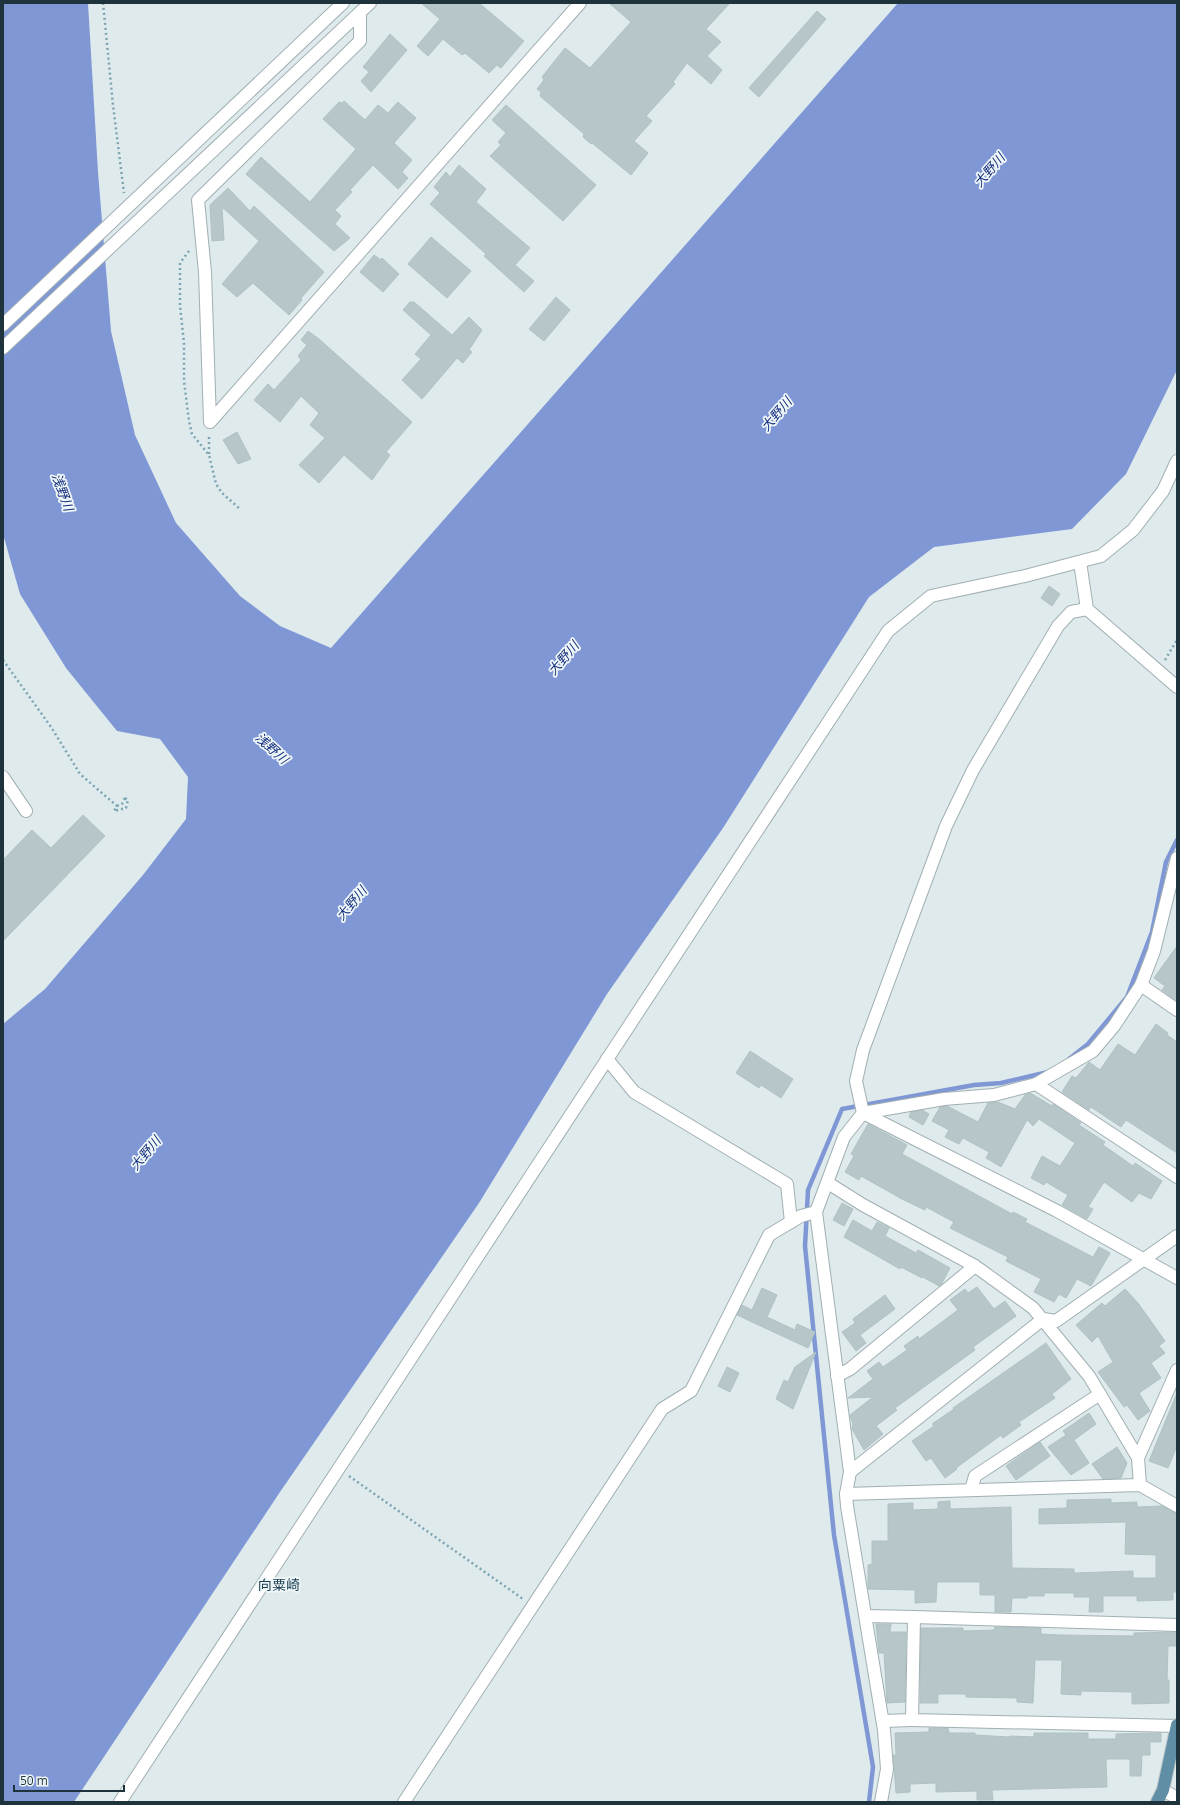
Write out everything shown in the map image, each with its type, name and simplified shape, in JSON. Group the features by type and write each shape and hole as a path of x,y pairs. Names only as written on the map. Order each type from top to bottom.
{"main road":[{"path":"1157,1802 1163,1790 1177,1725"}],"street":[{"path":"3,325 127,210 344,3"},
{"path":"3,348 122,238 370,3"},
{"path":"210,422 580,3"},
{"path":"210,422 205,272 198,200 360,41 360,13"},
{"path":"120,1802 888,631 931,596 1025,576 1101,556 1133,530 1163,490 1177,461"},
{"path":"1080,562 1087,610 1177,687"},
{"path":"1087,610 1071,612 1058,626 973,770 946,826 863,1050 856,1081 863,1112 1057,1211 1177,1278"},
{"path":"3,777 26,811"},
{"path":"404,1802 662,1409 691,1391 769,1235 804,1216 828,1183 834,1161 844,1137 863,1112 944,1100 994,1095 1036,1084 1093,1051 1114,1026 1141,985 1154,951 1177,858"},
{"path":"1168,893 1177,905"},
{"path":"1141,985 1177,1010"},
{"path":"607,1059 634,1092 787,1184 804,1216 837,1376 850,1472 846,1494 882,1720 887,1770 881,1802"},
{"path":"1036,1084 1177,1177"},
{"path":"828,1183 863,1205 975,1266 1033,1308 1089,1376 1100,1394 1138,1458 1140,1485"},
{"path":"850,1472 1043,1319 1056,1321 1177,1236"},
{"path":"837,1376 850,1369 975,1266"},
{"path":"1138,1458 1177,1370"},
{"path":"971,1490 975,1476 1100,1394"},
{"path":"846,1494 1140,1485 1177,1506"},
{"path":"866,1616 1177,1625"},
{"path":"912,1720 914,1617"},
{"path":"882,1720 1177,1725"},
{"path":"1163,1790 1177,1798"}],"path":[{"path":"103,3 112,105 127,210"},
{"path":"209,455 210,422"},
{"path":"1158,670 1177,640"},
{"path":"3,660 51,727 80,774 117,806"},
{"path":"125,798 128,800 126,808 114,811 117,806 122,804 125,798"},
{"path":"339,1468 533,1606"}],"water":[{"path":"3,3 88,3 98,172 111,331 135,435 176,523 240,596 280,626 331,648 898,3 1177,3 1177,370 1126,474 1072,529 934,547 869,597 723,828 607,994 479,1203 280,1492 74,1802 3,1802 3,1024 45,989 143,875 186,819 188,777 160,739 117,731 66,668 20,594 3,534"}],"building":[{"path":"421,3 479,3 524,41 501,68 497,65 489,73 465,53 462,55 443,39 428,56 417,46 440,19"},
{"path":"609,3 730,3 706,29 721,42 707,56 722,70 711,84 687,63 673,82 675,84 646,116 652,121 634,141 648,153 631,175 583,137 584,134 540,96 541,92 537,89 544,80 542,77 565,48 590,68 631,22"},
{"path":"817,11 826,19 759,97 749,88"},
{"path":"390,34 407,50 371,92 361,81 369,72 363,67"},
{"path":"344,101 365,120 378,105 388,113 398,102 416,118 394,143 412,160 402,172 408,178 398,189 373,165 350,190 352,192 335,210 341,216 335,224 350,238 334,251 246,174 261,157 310,202 356,149 323,119 339,102 342,103"},
{"path":"506,105 596,185 563,221 490,156 501,145 498,142 506,133 492,120"},
{"path":"459,165 486,189 476,202 530,248 515,265 534,281 524,292 484,256 486,254 430,204 440,193 434,187 446,172 450,177"},
{"path":"228,188 250,211 254,206 324,272 301,298 302,300 289,315 253,283 237,297 222,284 259,241 222,207 224,240 212,241 210,205"},
{"path":"431,237 471,271 447,298 408,264"},
{"path":"374,255 381,260 382,258 399,274 383,292 360,272"},
{"path":"556,297 570,310 544,341 529,329"},
{"path":"410,302 414,302 452,335 469,317 482,330 469,350 472,352 463,363 457,358 422,399 402,380 421,359 415,354 431,335 403,310"},
{"path":"308,331 319,339 412,422 386,452 390,455 372,480 344,455 319,483 299,465 325,438 310,425 319,413 301,396 280,422 254,400 268,384 274,390 301,360 298,356 307,345 301,340"},
{"path":"237,432 251,459 238,464 223,440"},
{"path":"1049,586 1060,594 1052,606 1041,598"},
{"path":"83,815 105,836 3,941 3,860 32,830 51,848"},
{"path":"1177,946 1177,1001 1162,990 1165,986 1154,978"},
{"path":"1156,1024 1177,1042 1177,1153 1126,1120 1121,1127 1091,1107 1089,1110 1062,1092 1072,1076 1076,1078 1089,1062 1100,1070 1118,1044 1135,1055"},
{"path":"750,1051 793,1079 781,1098 761,1085 759,1088 736,1073"},
{"path":"1030,1093 1052,1106 1053,1104 1081,1123 1079,1125 1105,1142 1103,1145 1133,1166 1135,1163 1162,1181 1151,1199 1139,1193 1132,1202 1104,1182 1088,1207 1093,1209 1087,1219 1062,1205 1068,1195 1046,1182 1044,1185 1031,1178 1042,1156 1060,1166 1075,1143 1039,1119 1033,1126 1027,1120 1001,1167 986,1158 989,1152 963,1138 959,1144 945,1137 949,1130 932,1121 940,1107 947,1106 978,1122 988,1103 998,1102 1015,1109 1025,1095"},
{"path":"922,1110 929,1114 923,1125 909,1117 911,1112"},
{"path":"868,1124 907,1145 902,1154 1012,1214 1013,1212 1027,1219 1025,1222 1093,1257 1099,1247 1110,1253 1091,1286 1077,1279 1066,1298 1059,1294 1054,1302 1034,1292 1041,1279 1006,1261 1008,1257 950,1228 954,1222 926,1207 925,1210 902,1199 861,1176 859,1180 845,1172 854,1156 851,1154"},
{"path":"842,1203 853,1209 844,1226 833,1220"},
{"path":"853,1220 872,1231 877,1222 889,1228 885,1236 916,1253 918,1250 950,1268 941,1285 939,1286 901,1267 900,1269 844,1237"},
{"path":"977,1287 994,1309 1005,1301 1016,1316 973,1347 975,1350 895,1408 897,1410 876,1426 883,1434 864,1450 852,1429 853,1424 850,1415 873,1397 848,1398 873,1379 867,1371 879,1362 883,1367 907,1350 904,1346 918,1336 919,1339 958,1310 950,1300 965,1289 968,1293"},
{"path":"762,1288 777,1295 767,1317 795,1330 797,1324 815,1332 808,1348 737,1315 742,1305 752,1310"},
{"path":"1125,1289 1138,1303 1165,1341 1159,1346 1165,1353 1151,1363 1161,1378 1139,1393 1150,1411 1138,1420 1127,1405 1124,1407 1098,1372 1113,1362 1098,1336 1092,1342 1076,1325 1102,1303 1105,1306"},
{"path":"885,1295 895,1309 860,1335 866,1343 856,1351 842,1332 855,1323 853,1319"},
{"path":"1046,1343 1071,1379 1052,1394 1055,1398 1019,1422 1021,1425 1003,1438 1001,1435 956,1468 957,1469 945,1478 931,1458 926,1461 912,1441 934,1426 932,1424 954,1409 953,1408"},
{"path":"816,1352 793,1409 776,1399 784,1380 788,1382 795,1367"},
{"path":"727,1367 739,1373 730,1392 718,1386"},
{"path":"1177,1393 1177,1446 1168,1468 1149,1461"},
{"path":"1089,1413 1096,1424 1074,1440 1089,1463 1071,1475 1048,1447 1066,1435 1063,1431"},
{"path":"1040,1442 1050,1456 1016,1480 1006,1466"},
{"path":"1117,1447 1127,1463 1121,1478 1103,1479 1092,1464"},
{"path":"1111,1499 1111,1503 1137,1502 1137,1507 1162,1506 1177,1514 1177,1592 1173,1592 1173,1600 1137,1601 1137,1596 1103,1596 1103,1612 1089,1612 1090,1597 1074,1597 1074,1593 1044,1593 1044,1596 1012,1598 1011,1612 995,1612 995,1595 980,1595 980,1582 937,1582 936,1602 915,1603 915,1590 868,1589 868,1565 872,1564 872,1541 888,1541 888,1504 913,1503 913,1510 938,1509 938,1502 950,1501 950,1509 1011,1507 1012,1568 1074,1569 1074,1573 1133,1571 1133,1578 1156,1578 1156,1555 1125,1554 1126,1522 1039,1524 1039,1509 1067,1508 1067,1500"},
{"path":"876,1624 891,1624 890,1632 906,1632 905,1702 887,1703 884,1653 879,1653"},
{"path":"995,1627 1041,1628 1041,1634 1059,1635 1134,1636 1134,1633 1177,1632 1177,1646 1168,1646 1167,1680 1169,1680 1169,1703 1132,1704 1132,1692 1081,1691 1081,1695 1061,1694 1062,1660 1035,1660 1033,1703 1017,1702 1017,1698 966,1697 966,1694 938,1694 938,1703 920,1703 921,1628 963,1628 963,1631 994,1630"},
{"path":"929,1728 948,1728 949,1733 975,1733 975,1735 1009,1737 1034,1737 1034,1733 1088,1733 1088,1739 1116,1739 1116,1734 1161,1733 1161,1742 1150,1742 1150,1755 1142,1755 1141,1776 1130,1776 1130,1759 1106,1759 1107,1787 992,1790 993,1800 977,1800 977,1791 936,1792 936,1783 910,1784 910,1792 896,1793 893,1755 896,1755 895,1733 929,1732"}],"waterway":[{"path":"1069,1059 1088,1044 1127,997 1152,932 1166,862 1177,840"},
{"path":"869,1802 873,1767 834,1535 805,1246 808,1190 842,1109 974,1085 1001,1083 1048,1072"}],"district":[{"name":"向粟崎","path":"279,1584"}],"water label":[{"name":"大野川","path":"989,170"},
{"name":"大野川","path":"776,414"},
{"name":"浅野川","path":"63,492"},
{"name":"大野川","path":"563,658"},
{"name":"浅野川","path":"272,748"},
{"name":"大野川","path":"351,903"},
{"name":"大野川","path":"145,1153"}]}
